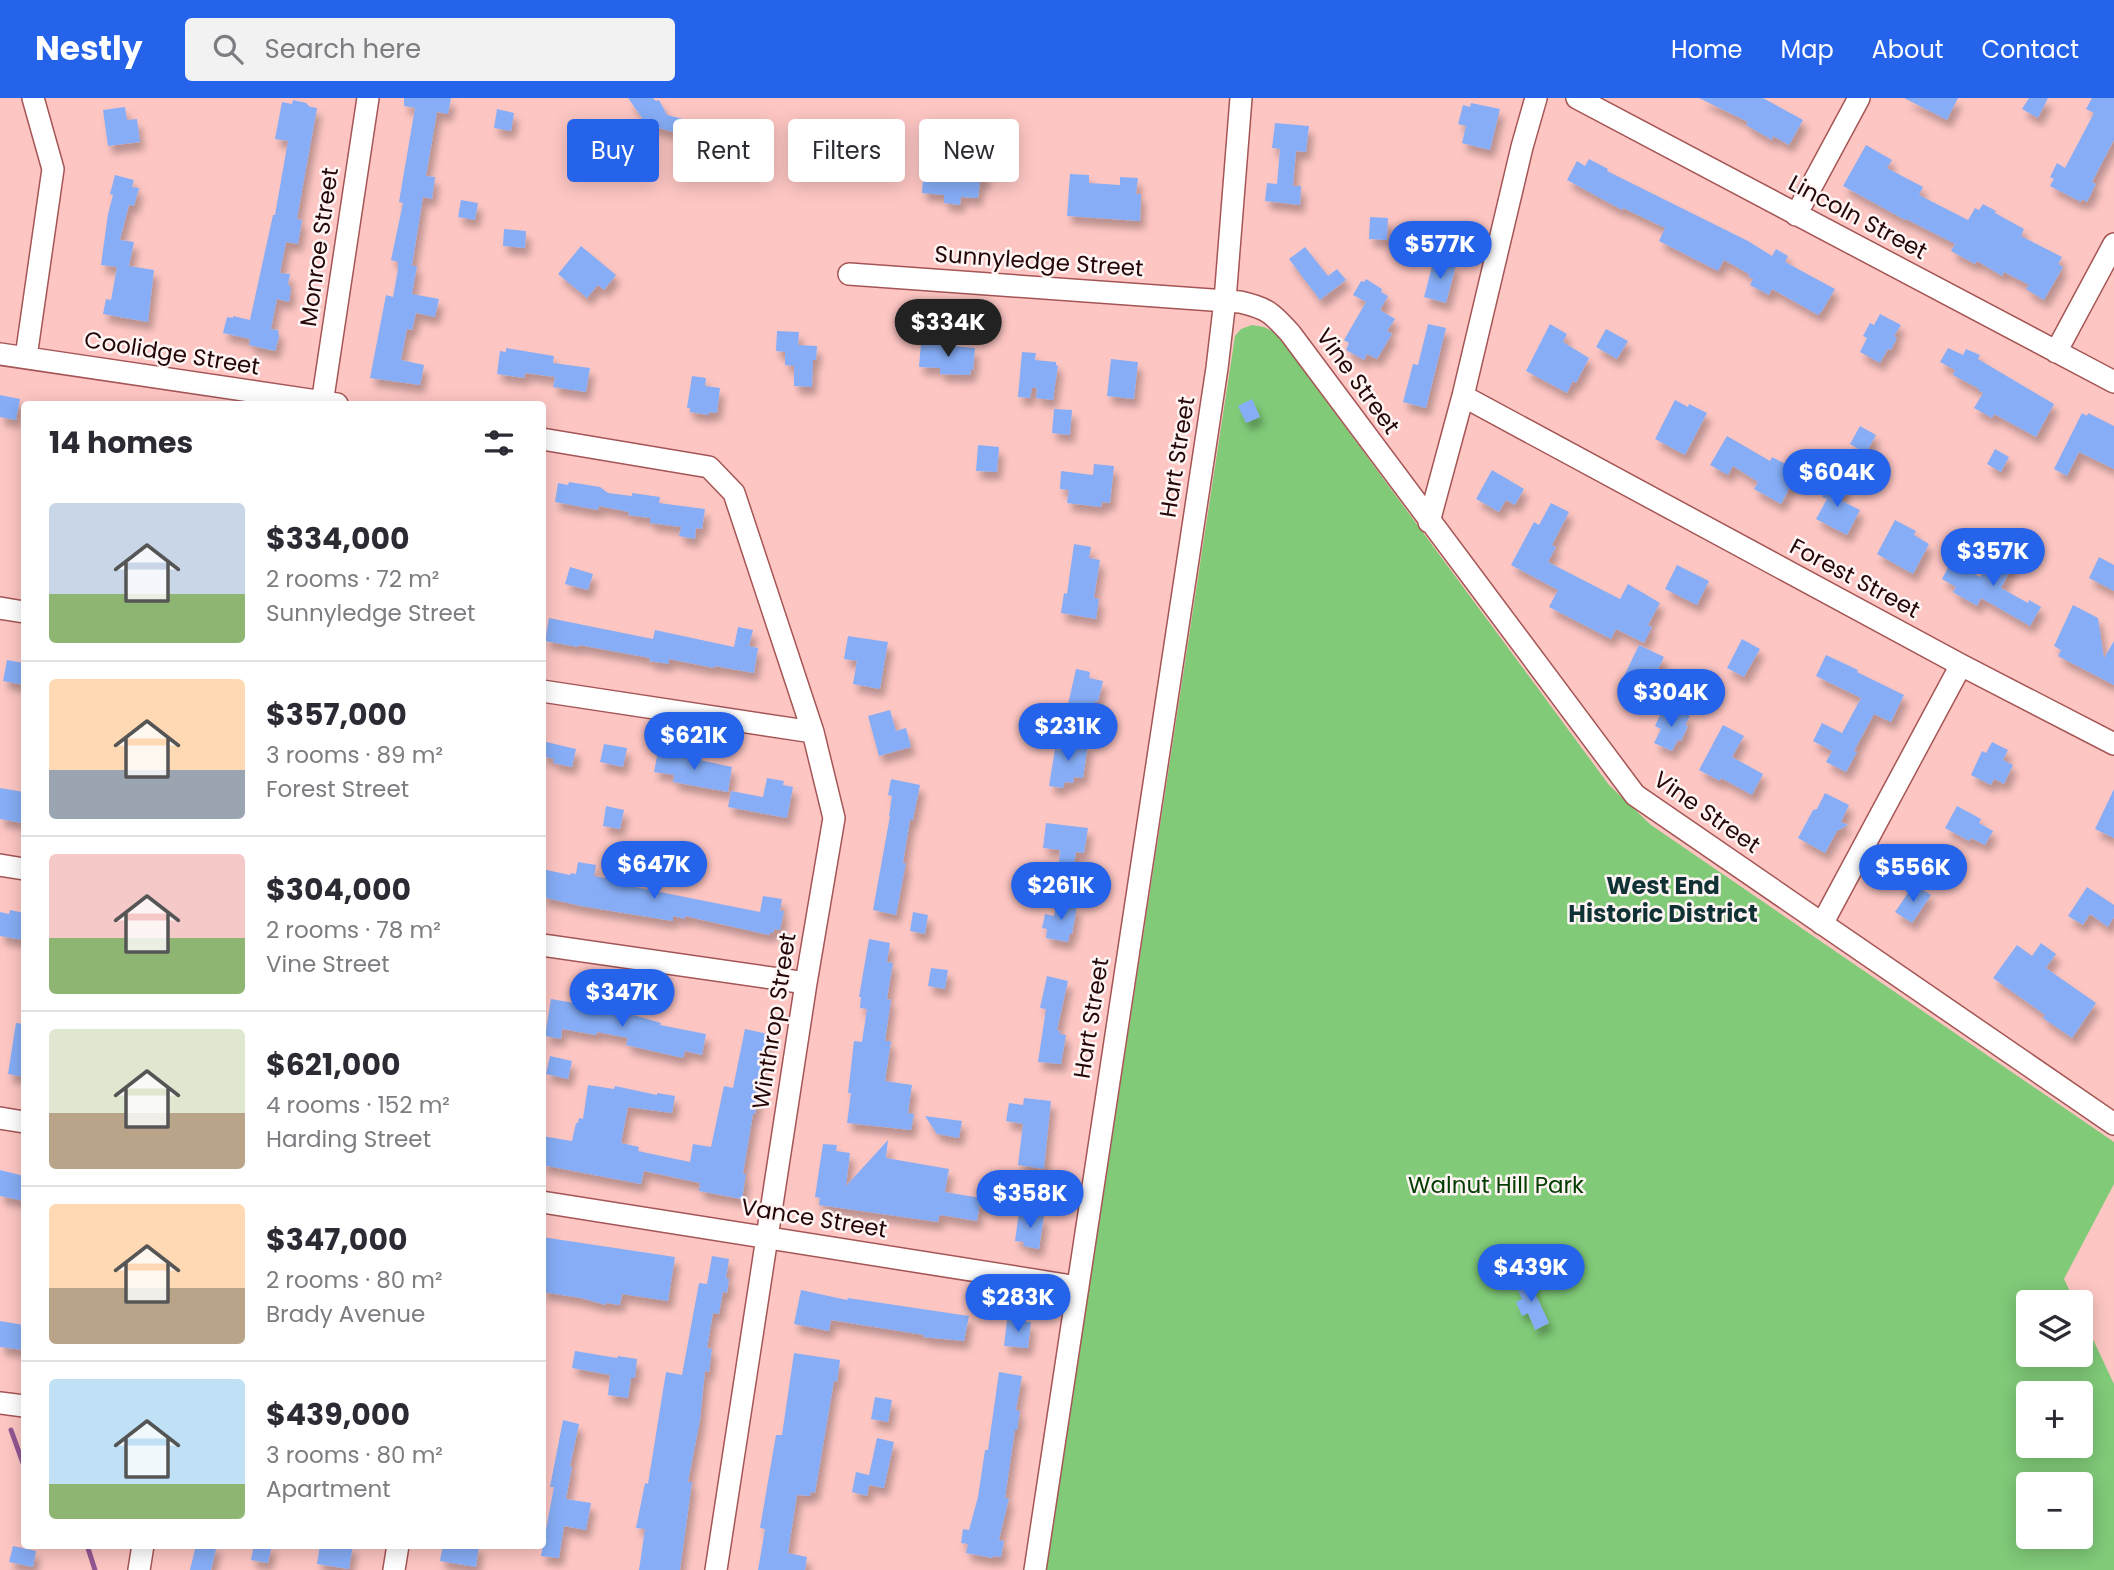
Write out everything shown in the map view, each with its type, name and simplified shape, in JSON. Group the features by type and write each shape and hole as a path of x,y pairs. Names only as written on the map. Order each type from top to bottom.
{"street":[{"path":"26,357 53,169 33,98"},
{"name":"Monroe Street","path":"327,401 368,98"},
{"name":"Hart Street","path":"1035,1570 1215,381 1225,300 1241,98"},
{"path":"1429,522 1536,98"},
{"name":"Lincoln Street","path":"1577,98 2114,382"},
{"path":"1796,215 1859,98"},
{"path":"2056,352 2114,244"},
{"name":"Sunnyledge Street","path":"849,274 1225,300"},
{"name":"Vine Street","path":"1225,300 1259,307 1274,314 1290,333 1635,795 2114,1124"},
{"name":"Coolidge Street","path":"0,354 314,401"},
{"name":"Forest Street","path":"1462,396 1961,665 2114,744"},
{"name":"Winthrop Street","path":"546,440 709,467 734,493 813,732 834,818 716,1570"},
{"path":"0,608 21,612"},
{"path":"1822,923 1961,665"},
{"path":"546,692 813,732"},
{"path":"0,865 21,868"},
{"path":"546,946 806,983"},
{"path":"0,1118 21,1122"},
{"name":"Vance Street","path":"546,1203 1078,1287"},
{"path":"0,1404 21,1406"},
{"path":"139,1570 142,1549"},
{"path":"394,1570 397,1549"}],"green space":[{"name":"Walnut Hill Park","path":"1252,325 1276,333 1609,785 1651,825 2114,1142 2114,1184 2064,1279 2069,1290 2016,1290 2016,1367 2093,1367 2093,1339 2114,1384 2114,1570 1046,1570 1235,336 1241,329"}],"building":[{"path":"404,98 451,98 448,114 437,112 426,176 435,177 432,199 423,197 412,266 417,266 412,294 439,299 435,317 416,313 412,330 407,329 401,360 424,365 420,385 370,378 386,295 393,297 398,269 398,262 391,260 403,203 399,202 415,108 404,106"},
{"path":"628,98 659,100 667,115 683,119 673,119 673,132 659,128 659,119 643,119"},
{"path":"1699,98 1763,98 1803,120 1789,145 1773,136 1772,140 1746,125 1748,122"},
{"path":"1904,98 1958,98 1947,120"},
{"path":"2029,98 2048,98 2038,118 2022,109"},
{"path":"2092,98 2114,98 2114,140 2092,182 2096,184 2087,202 2082,199 2081,202 2050,186 2054,179 2050,177 2057,163 2065,168 2094,113 2086,109"},
{"path":"293,100 317,108 297,219 302,220 298,244 286,242 280,273 290,274 288,284 291,288 289,302 277,299 271,329 278,330 275,351 249,345 250,339 223,333 227,317 250,320 275,215 288,141 275,139 282,102 292,104"},
{"path":"1471,103 1500,109 1490,150 1462,143 1466,126 1458,124 1463,105 1470,107"},
{"path":"125,107 127,120 137,119 140,142 108,146 103,110"},
{"path":"497,109 514,113 511,131 494,128"},
{"path":"1275,123 1309,126 1306,152 1296,151 1293,186 1301,186 1300,205 1265,201 1267,183 1277,184 1280,149 1272,148"},
{"path":"1866,145 1892,160 1887,168 1923,187 1919,195 1968,220 1975,208 1979,210 1983,204 2024,229 2021,236 2062,257 2058,264 2063,267 2044,300 2026,289 2029,285 2004,272 2002,276 1977,261 1975,264 1951,251 1955,244 1843,186"},
{"path":"1589,159 1608,169 1607,171 1748,241 1772,256 1776,249 1788,256 1785,262 1835,289 1818,315 1772,289 1769,295 1750,285 1753,279 1749,274 1724,260 1718,271 1659,241 1665,228 1623,208 1622,210 1567,180 1577,161 1585,166"},
{"path":"1070,174 1089,175 1089,183 1120,185 1120,177 1138,178 1136,194 1141,194 1140,221 1067,216"},
{"path":"115,175 134,180 132,187 139,188 134,206 129,205 120,240 134,242 129,266 154,270 148,322 103,314 106,299 111,300 117,267 101,265"},
{"path":"923,182 980,182 978,198 961,197 960,205 944,203 944,195 922,193"},
{"path":"461,200 478,203 475,220 458,217"},
{"path":"1370,217 1388,218 1387,240 1369,239"},
{"path":"504,229 526,231 525,248 503,246"},
{"path":"581,246 616,275 604,290 598,285 587,298 558,274"},
{"path":"1305,247 1328,276 1337,269 1346,280 1320,300 1289,259"},
{"path":"1434,259 1456,265 1446,303 1424,297"},
{"path":"1366,279 1388,296 1380,310 1395,319 1387,331 1392,334 1377,359 1367,354 1364,360 1346,350 1349,343 1344,340 1366,302 1353,295 1361,281"},
{"path":"1880,314 1901,325 1894,336 1897,338 1891,350 1888,349 1880,363 1860,352 1867,338 1863,336 1870,323 1874,325"},
{"path":"1428,324 1446,328 1426,408 1403,402 1413,364 1418,365"},
{"path":"1550,324 1567,334 1563,342 1589,358 1576,383 1573,381 1567,393 1526,371"},
{"path":"1606,329 1628,341 1617,359 1596,347"},
{"path":"777,331 799,332 798,345 817,346 816,360 813,360 812,387 794,386 794,366 785,365 785,352 776,351"},
{"path":"921,343 975,348 973,370 970,375 940,374 940,368 919,367"},
{"path":"506,348 554,356 553,363 590,368 586,392 553,387 555,377 525,373 524,378 497,374 500,351 506,352"},
{"path":"1948,348 1963,355 1966,349 1980,355 1978,359 2054,404 2036,437 1994,414 1992,418 1974,408 1983,393 1953,375 1955,370 1940,362"},
{"path":"1022,352 1036,353 1035,360 1056,362 1058,366 1053,400 1036,398 1037,388 1032,388 1030,398 1018,397"},
{"path":"1111,359 1138,362 1134,399 1107,396"},
{"path":"692,376 706,378 705,386 720,388 717,413 709,412 709,415 690,412 690,408 687,408"},
{"path":"0,395 20,399 16,420 0,417"},
{"path":"1252,399 1260,417 1246,423 1238,406"},
{"path":"1675,400 1707,413 1685,455 1655,439"},
{"path":"1054,409 1072,410 1070,435 1052,433"},
{"path":"2082,413 2087,416 2088,413 2114,426 2114,469 2079,452 2067,476 2054,469"},
{"path":"1860,426 1876,435 1866,453 1850,444"},
{"path":"1727,436 1770,461 1772,457 1799,471 1781,504 1754,489 1758,482 1733,466 1728,475 1710,465"},
{"path":"978,445 999,447 997,472 976,471"},
{"path":"1995,449 2009,457 2001,472 1987,464"},
{"path":"1094,464 1114,466 1110,503 1102,502 1101,507 1067,503 1069,490 1060,489 1061,471 1093,475"},
{"path":"1492,470 1524,489 1515,505 1506,500 1499,512 1476,499"},
{"path":"1831,478 1847,487 1840,500 1860,510 1847,535 1816,519 1827,499 1822,497"},
{"path":"569,482 600,487 608,493 660,497 659,503 705,509 702,529 696,528 695,539 679,536 681,527 650,523 650,518 628,515 629,512 599,506 598,510 555,502 558,483 568,485"},
{"path":"1551,503 1569,512 1552,545 1556,547 1548,562 1620,599 1628,584 1660,603 1648,625 1652,627 1644,643 1616,629 1611,639 1549,607 1558,590 1511,565 1534,522 1539,525"},
{"path":"1895,520 1916,531 1914,535 1929,544 1913,574 1877,554"},
{"path":"1074,544 1091,547 1089,558 1100,560 1094,598 1099,599 1096,619 1061,613 1064,593 1067,594"},
{"path":"2001,547 2018,556 2001,588 2041,607 2030,626 1981,598 1977,606 1953,592 1956,587 1942,579 1950,564 1980,577 1984,570 1987,572"},
{"path":"2099,557 2114,565 2114,591 2089,578"},
{"path":"1677,565 1709,581 1697,605 1665,589"},
{"path":"570,567 593,574 588,590 565,584"},
{"path":"2073,605 2098,618 2104,658 2114,641 2114,685 2058,656 2061,650 2054,646"},
{"path":"549,618 653,639 655,630 734,647 738,627 753,630 749,646 758,648 754,673 669,659 669,664 649,661 650,658 546,641"},
{"path":"848,636 888,642 880,689 853,684 857,661 844,659"},
{"path":"1742,639 1760,649 1744,677 1727,668"},
{"path":"1639,645 1664,657 1645,696 1628,688 1632,680 1624,676"},
{"path":"1826,655 1904,695 1891,722 1874,714 1846,772 1826,762 1832,751 1813,741 1822,723 1842,733 1861,698 1816,676"},
{"path":"7,660 21,662 21,684 3,681"},
{"path":"1076,669 1090,672 1089,678 1103,681 1092,715 1067,709"},
{"path":"1672,708 1690,716 1681,741 1678,740 1672,751 1654,743 1661,729 1655,726 1661,713 1667,717"},
{"path":"890,710 896,731 906,728 911,747 879,756 868,716"},
{"path":"1723,725 1744,736 1732,757 1763,774 1752,795 1721,778 1720,781 1699,770"},
{"path":"1063,739 1088,744 1083,778 1074,777 1073,783 1065,782 1063,788 1049,786 1055,749 1061,750"},
{"path":"546,742 576,749 572,767 553,763 554,759 546,757"},
{"path":"1992,742 2008,750 2003,760 2013,765 2004,784 1994,779 1991,785 1971,775 1982,751 1986,753"},
{"path":"604,744 627,748 623,767 600,762"},
{"path":"658,751 732,767 728,792 673,782 674,775 654,772"},
{"path":"767,778 784,781 783,785 793,787 787,818 728,807 731,791 763,797"},
{"path":"891,779 920,785 913,820 910,820 903,863 906,863 896,915 873,910 890,816 892,796 888,795"},
{"path":"0,788 21,792 21,823 0,819"},
{"path":"2114,789 2114,838 2095,829"},
{"path":"1825,793 1849,805 1841,822 1848,825 1837,831 1825,853 1798,838"},
{"path":"606,806 624,810 620,829 603,826"},
{"path":"1957,806 1981,819 1979,823 1993,831 1985,845 1971,838 1969,841 1945,828"},
{"path":"1046,823 1088,828 1084,853 1076,852 1074,865 1059,863 1060,850 1043,848"},
{"path":"578,862 596,865 594,876 760,912 763,896 782,899 780,911 784,911 780,930 774,929 769,935 685,916 685,919 673,916 673,921 546,898 546,870 576,874"},
{"path":"1914,884 1931,895 1912,923 1895,912"},
{"path":"2087,887 2114,905 2114,917 2108,927 2090,914 2083,925 2068,916"},
{"path":"1057,902 1077,906 1068,942 1046,938 1047,929 1042,928 1045,914 1054,916"},
{"path":"10,910 21,912 21,940 0,936 0,912 9,914"},
{"path":"913,912 928,915 925,934 910,931"},
{"path":"869,939 890,943 887,962 893,963 887,999 891,1000 885,1041 891,1041 885,1081 912,1085 908,1113 914,1114 911,1130 847,1123 854,1041 862,1042 867,1009 860,1008 859,997"},
{"path":"2041,943 2056,954 2046,968 2096,1003 2072,1038 1993,978 2017,945 2032,956"},
{"path":"931,968 948,970 945,989 928,986"},
{"path":"1047,976 1068,981 1057,1030 1066,1035 1061,1064 1038,1062 1046,1009 1040,1008"},
{"path":"551,999 620,1011 661,1023 660,1025 706,1034 702,1055 685,1051 683,1058 626,1045 628,1038 562,1029 561,1039 546,1036"},
{"path":"16,1023 21,1024 21,1076 8,1074"},
{"path":"745,1029 768,1034 743,1174 746,1174 742,1199 699,1191 700,1183 644,1171 641,1184 546,1166 546,1137 572,1141 576,1123 579,1118 583,1119 588,1085 614,1089 615,1086 675,1096 672,1113 628,1107 621,1143 639,1147 638,1151 690,1162 693,1144 711,1147 724,1086 733,1088"},
{"path":"550,1056 572,1061 568,1079 546,1074"},
{"path":"1024,1098 1051,1101 1044,1169 1018,1165 1023,1124 1006,1121 1009,1103 1023,1105"},
{"path":"925,1116 962,1121 959,1138 937,1134"},
{"path":"888,1140 886,1158 949,1169 945,1192 981,1198 977,1221 941,1215 938,1222 819,1205 820,1198 815,1197 823,1144 837,1145 836,1151 850,1153 846,1186"},
{"path":"0,1170 21,1175 21,1200 0,1196"},
{"path":"1019,1212 1044,1216 1039,1249 1023,1246 1024,1242 1015,1241"},
{"path":"546,1238 675,1257 668,1301 622,1294 620,1305 606,1305 546,1293"},
{"path":"712,1256 729,1259 726,1278 729,1279 727,1293 723,1292 719,1314 713,1313 707,1348 712,1349 709,1372 705,1371 700,1420 688,1482 692,1482 680,1570 639,1570 645,1529 636,1528 645,1483 648,1484 666,1372 682,1375 699,1283 707,1284"},
{"path":"1528,1278 1549,1323 1535,1330 1528,1313 1522,1316 1516,1302 1522,1299 1515,1284"},
{"path":"801,1290 847,1300 848,1298 969,1316 964,1341 923,1337 924,1335 831,1320 829,1331 794,1324"},
{"path":"1007,1320 1031,1322 1028,1348 1004,1346"},
{"path":"0,1321 21,1324 21,1350 0,1347"},
{"path":"575,1351 637,1359 635,1378 631,1378 628,1398 608,1395 610,1375 572,1368"},
{"path":"794,1353 840,1360 837,1382 834,1381 815,1493 811,1492 810,1496 797,1495 788,1553 807,1557 805,1570 758,1570 765,1529 760,1528 776,1435 782,1435"},
{"path":"999,1372 1022,1376 1016,1410 1020,1411 1005,1498 1009,1498 999,1540 1004,1541 1001,1557 993,1558 966,1553 968,1544 961,1543 963,1529 969,1530 978,1497"},
{"path":"875,1397 892,1400 888,1422 871,1419"},
{"path":"563,1420 579,1424 566,1499 591,1503 586,1530 564,1526 559,1558 541,1556 542,1549 546,1549 546,1529 554,1487 550,1487"},
{"path":"877,1438 894,1442 884,1488 869,1485 867,1496 852,1492 856,1472 869,1475"},
{"path":"13,1546 36,1551 33,1567 9,1562"},
{"path":"195,1549 216,1549 211,1570 190,1570"},
{"path":"253,1549 271,1549 268,1563 251,1560"},
{"path":"319,1549 352,1549 349,1569 317,1564"},
{"path":"442,1549 478,1549 476,1567 440,1561"}],"waterway":[{"path":"11,1430 21,1458"},
{"path":"88,1549 95,1570"}],"district":[{"name":"West End Historic District","path":"1663,900"}]}
